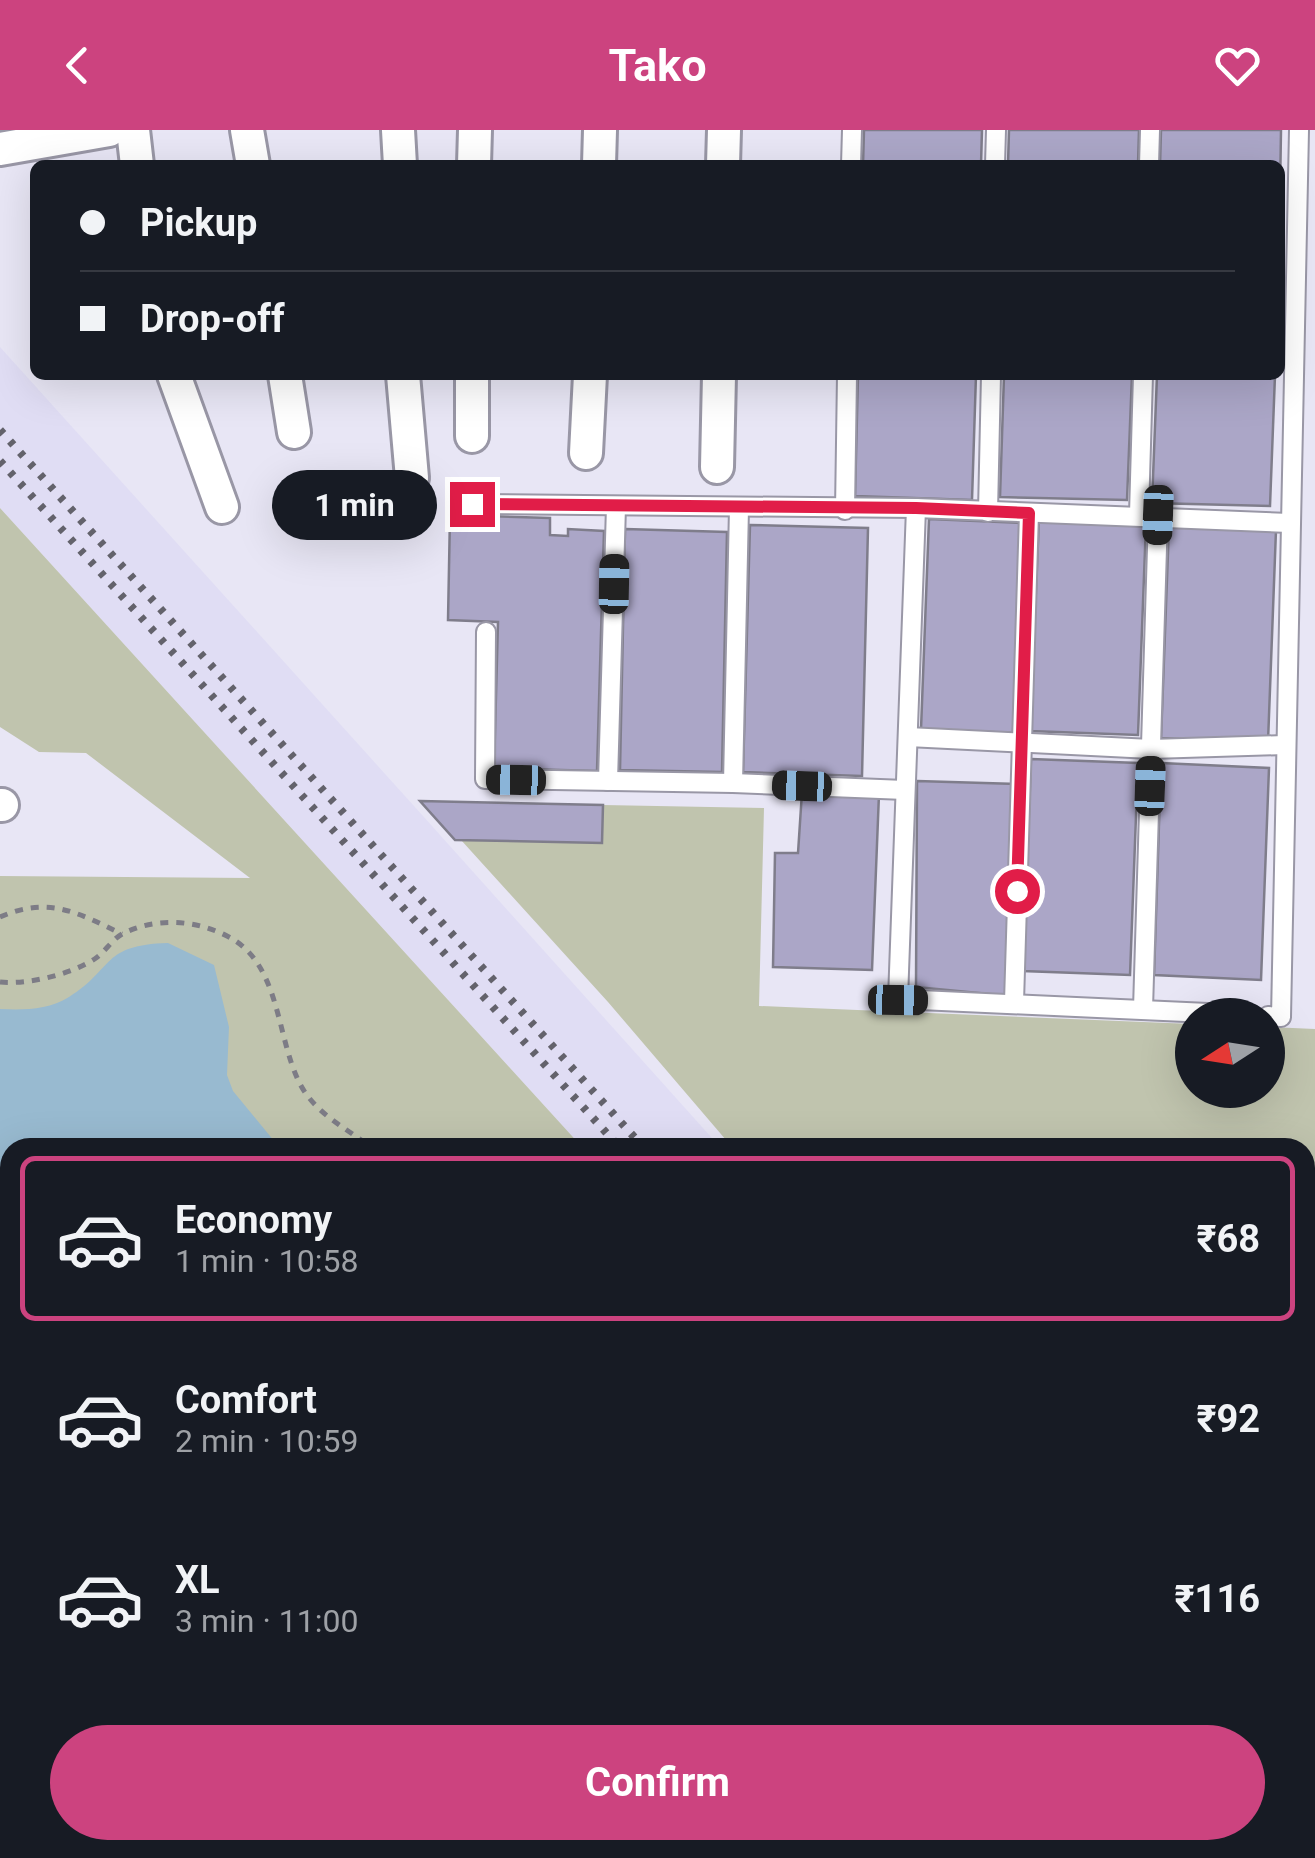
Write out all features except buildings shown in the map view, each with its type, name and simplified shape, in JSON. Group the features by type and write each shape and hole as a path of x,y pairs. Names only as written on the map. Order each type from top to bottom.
{"street":[{"path":"13,142 109,130"},
{"path":"133,130 136,160"},
{"path":"248,130 252,160"},
{"path":"398,130 400,160"},
{"path":"474,160 476,130"},
{"path":"599,160 600,130"},
{"path":"723,160 724,130"},
{"path":"176,380 222,507"},
{"path":"286,380 294,432"},
{"path":"404,380 412,478"},
{"path":"472,380 472,436"},
{"path":"586,452 590,380"},
{"path":"718,468 719,380"}],"lane":[{"path":"852,130 852,160"},
{"path":"995,160 996,130"},
{"path":"1150,130 1150,160"},
{"path":"1281,998 1289,523 1288,248 1299,130"},
{"path":"845,510 848,380"},
{"path":"988,512 990,380"},
{"path":"1143,1009 1151,749 1144,380"},
{"path":"472,504 916,508 1289,523"},
{"path":"608,781 616,506"},
{"path":"732,783 739,508"},
{"path":"916,508 898,1000 1175,1011"},
{"path":"1014,1002 1029,513"},
{"path":"486,632 485,779 904,790"},
{"path":"908,737 1151,749 1284,745"}],"path":[{"path":"0,917 22,908 52,905 122,934"},
{"path":"0,982 12,983 81,965 95,959 122,934 157,922 204,924 243,943 270,984 283,1041 300,1084 320,1113 357,1138"}],"shaded area":[{"path":"0,347 712,1138 574,1138 0,508"}],"green space":[{"path":"0,508 574,1138 0,1138 0,876 250,878 86,753 39,752 0,727"},
{"path":"603,805 764,808 759,1006 1175,1023 1175,1108 1285,1108 1285,1028 1315,1029 1315,1138 724,1138 461,840 602,843"}],"water":[{"path":"168,943 214,965 229,1027 227,1075 233,1091 272,1138 0,1138 0,1009 36,1008 61,1001 84,986 119,953"}],"railway":[{"path":"0,430 635,1138"},
{"path":"0,461 611,1138"}],"route":[{"path":"472,504 916,508 1029,513 1017,891"}]}
